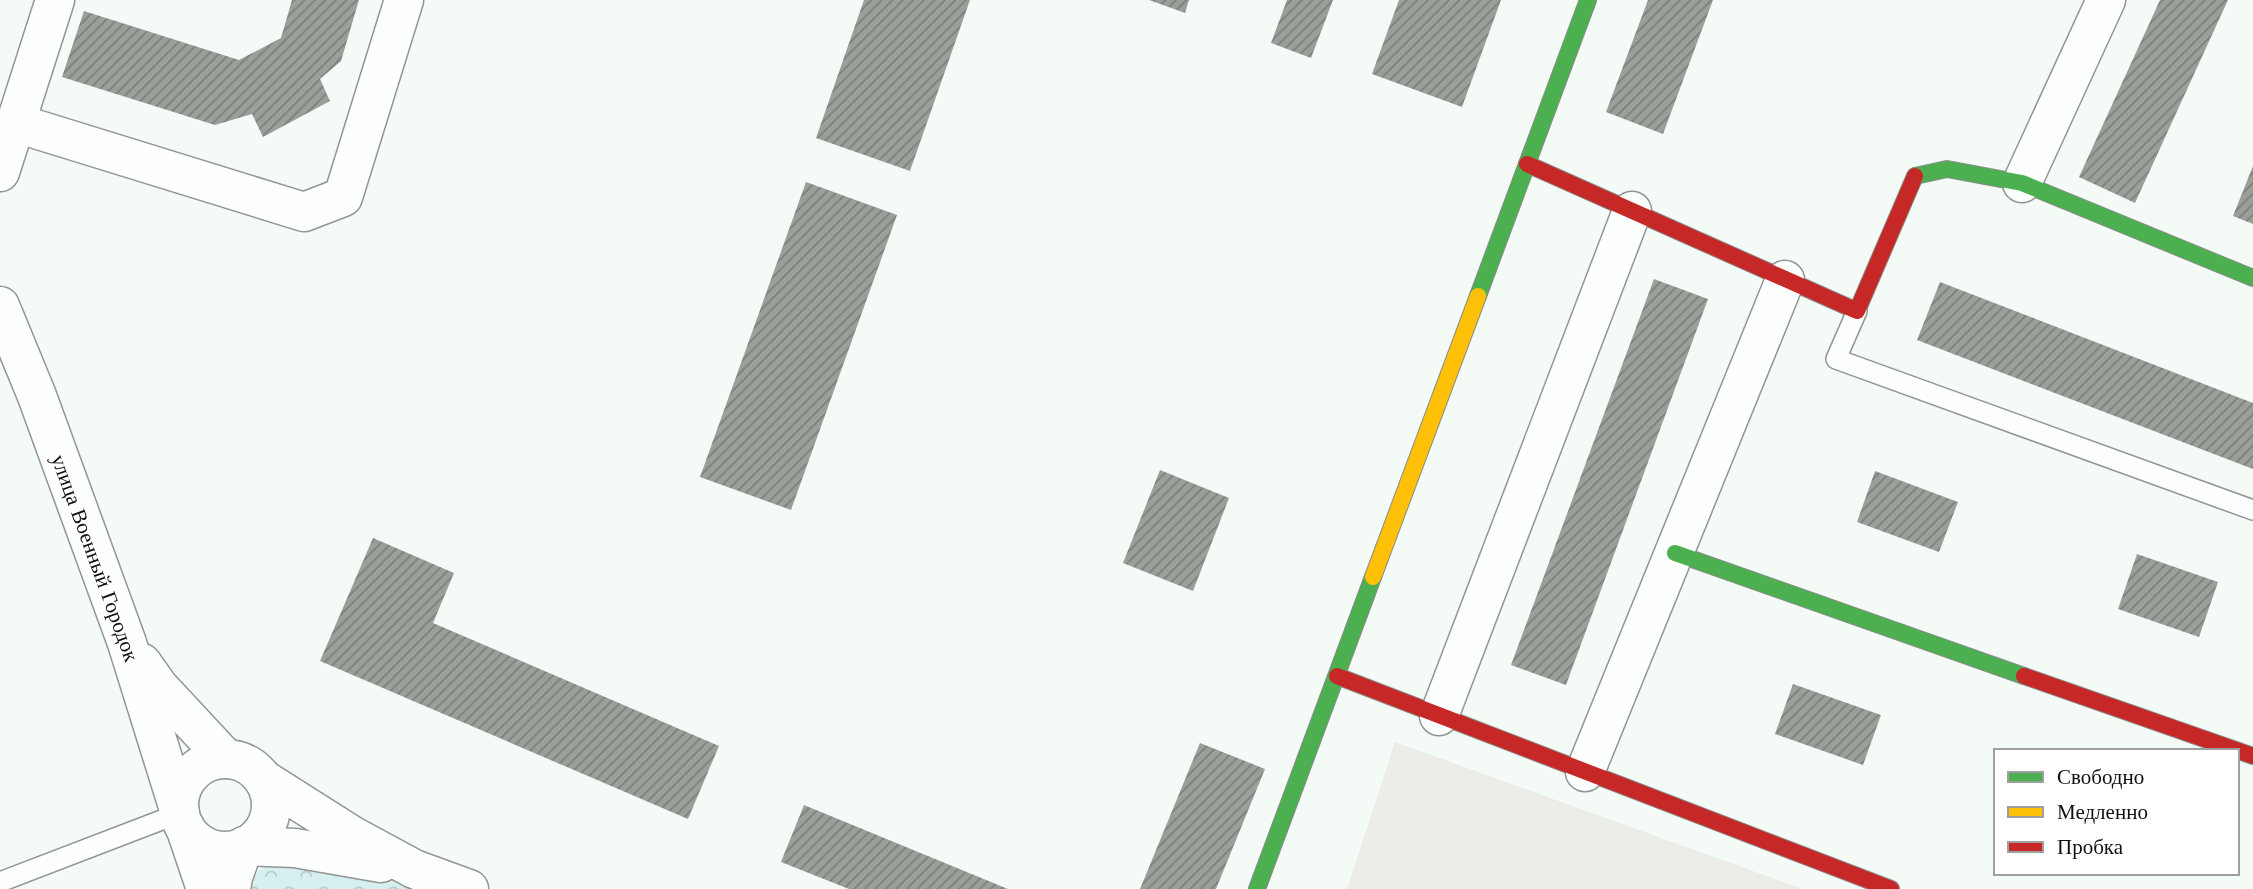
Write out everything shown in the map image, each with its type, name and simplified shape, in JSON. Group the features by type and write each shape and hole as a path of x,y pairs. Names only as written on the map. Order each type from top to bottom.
{"street":[{"path":"0,172 55,0"},
{"path":"16,123 304,212 343,197 404,0"},
{"path":"1257,889 1588,0"},
{"path":"2022,183 2106,0"},
{"path":"1527,164 1857,311 1915,176 1947,169 2022,183 2253,278"},
{"path":"1439,716 1632,211"},
{"path":"1585,772 1785,280"},
{"name":"улица Военный Городок","path":"0,306 127,643 206,889"},
{"path":"1675,553 2233,749"},
{"path":"127,643 159,688 226,759"},
{"path":"1337,676 1891,889"},
{"path":"414,869 295,848 244,846 229,850 208,847 195,839 183,820 180,799 187,778 204,764 226,759 247,764 263,779 353,836 414,869 469,889"},
{"path":"231,889 244,846 257,837 269,817 270,794 263,779"}],"lane":[{"path":"1857,311 1836,359 2253,510"},
{"path":"0,882 183,820"}],"shaded area":[{"path":"1395,742 1803,889 1347,889"}],"green space":[{"path":"306,855 430,889 245,889 263,868"}],"building":[{"path":"292,0 359,0 341,61 320,79 330,101 263,137 252,114 215,125 62,77 84,11 239,60 281,38"},
{"path":"864,0 970,0 910,171 816,138"},
{"path":"1149,0 1189,0 1185,13"},
{"path":"1287,0 1333,0 1311,58 1271,43"},
{"path":"1399,0 1501,0 1462,107 1372,74"},
{"path":"1648,0 1713,0 1663,134 1606,112"},
{"path":"2160,0 2228,0 2135,203 2079,177"},
{"path":"2253,166 2253,224 2233,216"},
{"path":"806,182 897,215 791,510 700,477"},
{"path":"1654,279 1708,299 1566,685 1511,665"},
{"path":"1940,282 2253,403 2253,469 1917,340"},
{"path":"1160,470 1229,498 1193,591 1123,563"},
{"path":"1875,471 1958,502 1939,552 1857,522"},
{"path":"373,538 454,573 433,623 719,746 688,819 320,661"},
{"path":"2137,554 2218,582 2199,637 2118,609"},
{"path":"1793,684 1881,715 1863,765 1775,734"},
{"path":"1200,743 1265,769 1216,889 1140,889"},
{"path":"804,805 1008,889 849,889 781,862"}],"traffic: fast":[{"path":"1478,296 1588,0"},
{"path":"1915,176 1947,169 2022,183 2253,278"},
{"path":"1675,553 2024,676"},
{"path":"1257,889 1373,577"}],"traffic: slow":[{"path":"1373,577 1478,296"}],"traffic: jam":[{"path":"1527,164 1857,311 1915,176"},
{"path":"1337,676 1891,889"},
{"path":"2024,676 2233,749"},
{"path":"2239,751 2253,756"}]}
